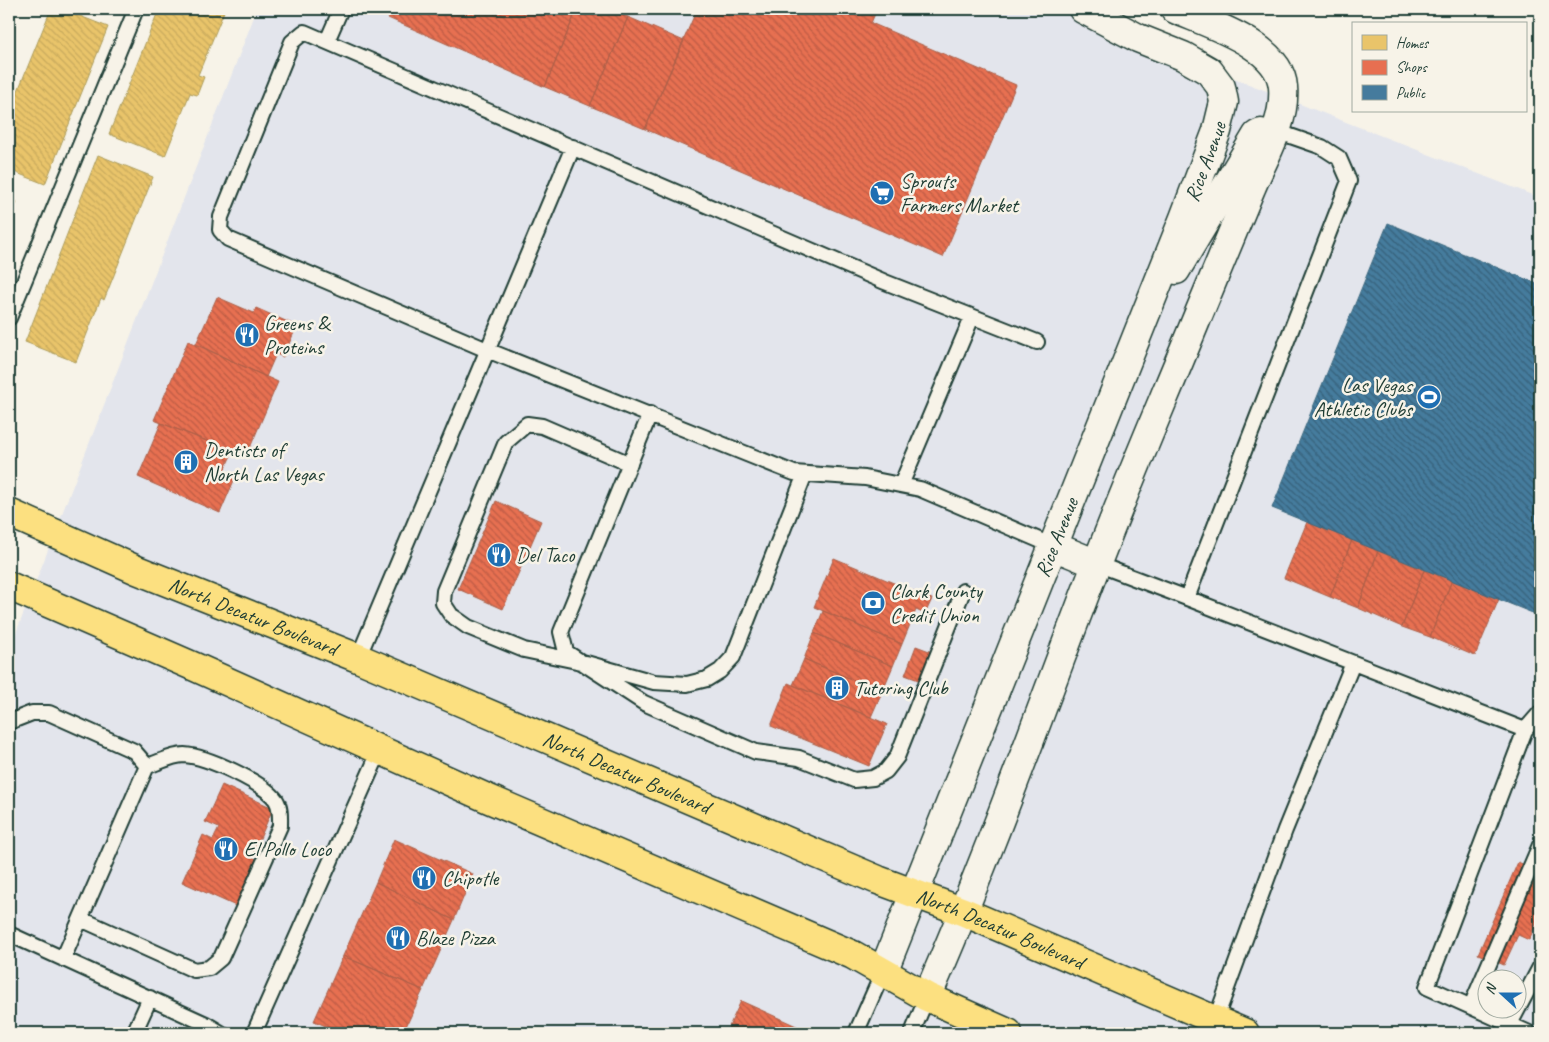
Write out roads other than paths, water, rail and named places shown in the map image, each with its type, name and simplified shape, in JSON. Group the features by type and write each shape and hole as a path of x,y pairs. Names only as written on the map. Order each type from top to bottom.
{"main road":[{"name":"North Decatur Boulevard","path":"9,513 137,570 358,658 878,880 964,912 1245,1033"},
{"path":"9,586 380,750 853,955 927,997 1008,1033"}],"street":[{"name":"Rice Avenue","path":"883,972 1140,328 1217,131 1224,102 1221,87 1209,71 1183,56 1138,38 1083,9"},
{"path":"927,997 964,912 1097,564 1204,300 1276,131 1283,100 1284,85 1276,64 1263,52 1228,32 1175,9"},
{"path":"1140,328 1210,216 1257,135 1266,129 1276,131"},
{"path":"1053,546 1097,564"}],"lane":[{"path":"9,318 14,292 136,9"},
{"path":"327,41 341,9"},
{"path":"1037,342 972,317 304,32 292,42 221,216 220,230 228,239 487,350 650,414 785,470 805,474 865,478 920,490 1053,546"},
{"path":"1187,598 1350,181 1339,158 1322,147 1276,131"},
{"path":"358,658 573,147"},
{"path":"901,485 972,317"},
{"path":"650,414 561,632 566,652 586,663 644,703 756,752 799,758 854,780 873,778 886,771 897,757 962,591"},
{"path":"630,464 542,426 527,424 514,433 506,442 444,591 443,603 451,615 468,627 524,650 586,663 654,682 687,684 707,679 720,671 733,657 805,474"},
{"path":"1097,564 1525,730"},
{"path":"1215,1021 1285,830 1353,663"},
{"path":"9,722 32,713 49,713 134,751 147,766"},
{"path":"1529,1033 1428,988 1525,730 1540,713"},
{"path":"254,1033 380,750"},
{"path":"63,959 147,766 181,755 198,757 246,779 266,791 276,801 280,814 280,826 221,958 208,968 194,970 81,919"},
{"path":"1471,1006 1540,845"},
{"path":"9,934 150,998 221,1033"},
{"path":"1510,1024 1540,967"},
{"path":"856,1033 883,972"},
{"path":"912,1033 927,997"},
{"path":"134,1033 150,998"}],"place":[{"name":"Sprouts Farmers Market","path":"882,193"},
{"name":"Greens & Proteins","path":"247,335"},
{"name":"Las Vegas Athletic Clubs","path":"1429,397"},
{"name":"Dentists of North Las Vegas","path":"186,462"},
{"name":"Del Taco","path":"499,555"},
{"name":"Clark County Credit Union","path":"873,603"},
{"name":"Tutoring Club","path":"837,688"},
{"name":"El Pollo Loco","path":"226,849"},
{"name":"Chipotle","path":"424,878"},
{"name":"Blaze Pizza","path":"398,938"}]}
